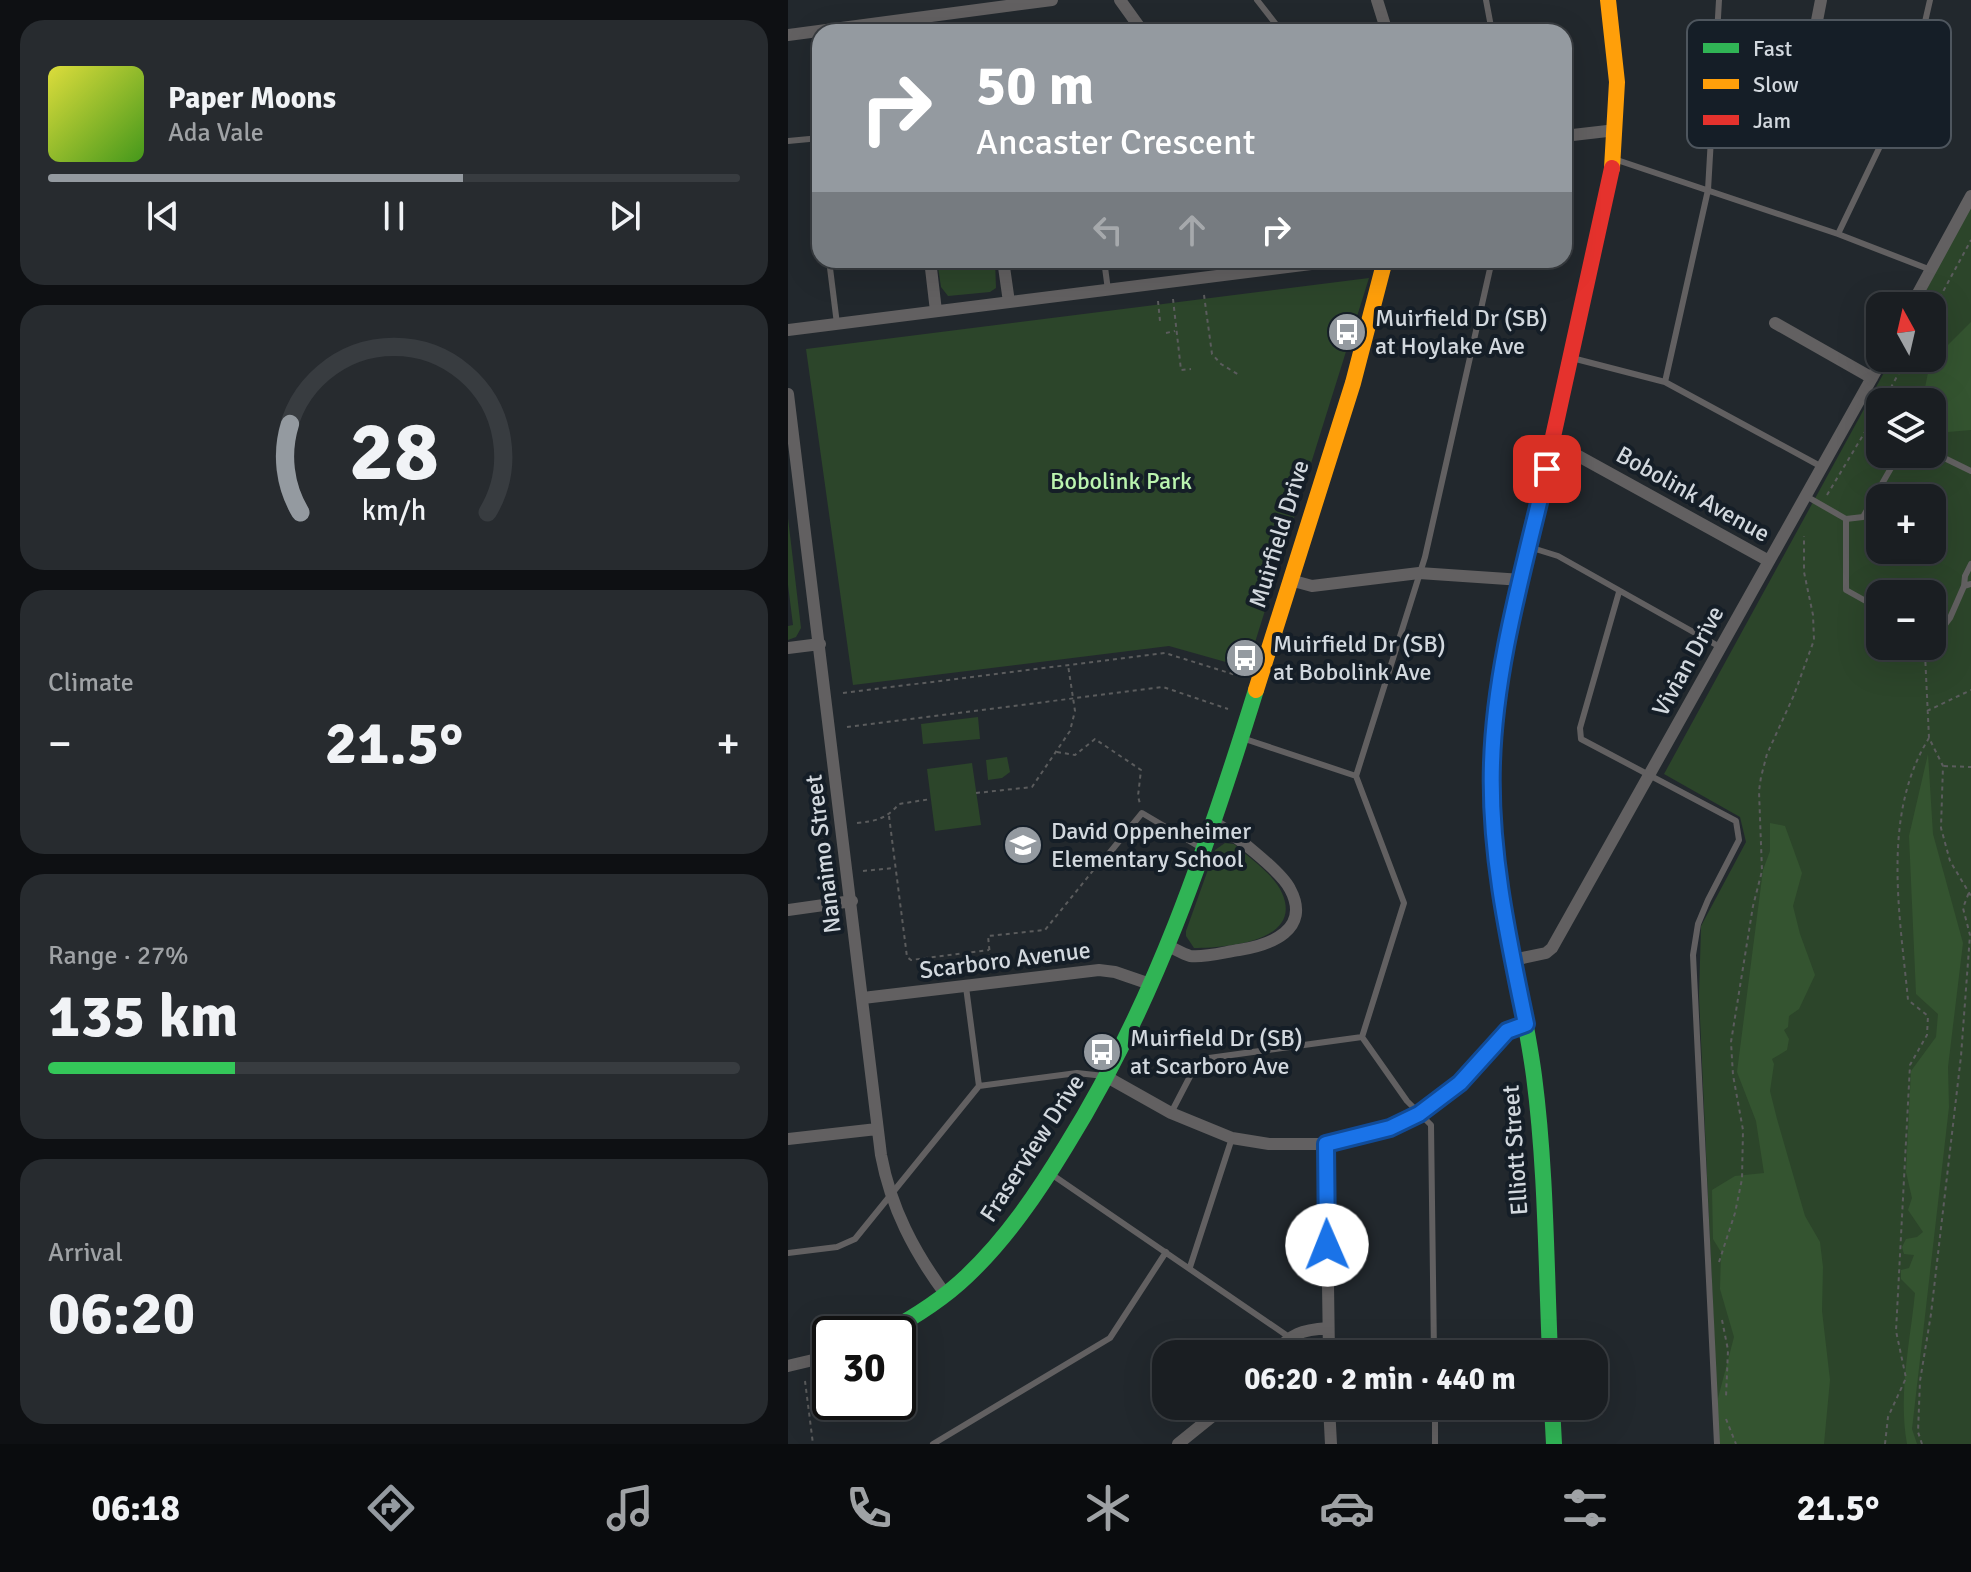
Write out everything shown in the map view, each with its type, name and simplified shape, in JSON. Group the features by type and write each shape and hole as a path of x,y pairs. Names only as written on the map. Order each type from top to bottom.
{"street":[{"path":"871,24 1052,0"},
{"path":"1120,0 1137,24"},
{"path":"1377,0 1384,24"},
{"name":"Elliott Street","path":"1549,1340 1540,1139 1526,1024 1496,862 1492,760 1498,701 1522,580 1614,159 1617,82 1608,0"},
{"path":"1817,20 1821,0"},
{"path":"788,35 812,32"},
{"path":"1572,135 1616,130"},
{"path":"1919,292 1971,196"},
{"path":"931,268 936,311"},
{"path":"1004,268 1009,302"},
{"path":"1218,268 1219,276"},
{"path":"788,330 1272,268"},
{"name":"Muirfield Drive","path":"1107,1077 1168,946 1203,849 1363,345 1383,268"},
{"path":"1775,323 1872,378"},
{"name":"Vivian Drive","path":"1513,960 1546,953 1552,948 1875,372"},
{"name":"Nanaimo Street","path":"788,394 792,462 820,644 877,1129 891,1196 911,1244 946,1295"},
{"name":"Bobolink Avenue","path":"1553,442 1769,561"},
{"path":"1290,580 1312,586 1419,573 1522,580"},
{"path":"788,648 820,644"},
{"path":"1168,946 1191,956 1260,947 1282,937 1293,920 1295,908 1290,887 1229,831 1212,821"},
{"path":"788,910 852,901"},
{"name":"Scarboro Avenue","path":"863,998 1099,970 1150,984"},
{"path":"1107,1077 1171,1113 1232,1138 1269,1144 1326,1144 1390,1128 1419,1114 1460,1083 1507,1031 1526,1024"},
{"name":"Fraserview Drive","path":"912,1316 946,1295 1004,1237 1050,1174 1107,1077"},
{"path":"788,1139 877,1129"},
{"path":"1326,1144 1328,1340"},
{"path":"1286,1340 1303,1331 1328,1328"},
{"path":"788,1366 812,1360"},
{"path":"1178,1444 1208,1420"},
{"path":"1330,1420 1331,1444"},
{"path":"1553,1420 1554,1444"}],"lane":[{"path":"1257,0 1276,24"},
{"path":"1486,0 1490,24"},
{"path":"1718,20 1719,0"},
{"path":"1925,20 1930,0"},
{"path":"788,141 812,139"},
{"path":"1665,382 1708,190 1710,148"},
{"path":"1838,234 1879,148"},
{"path":"1614,159 1838,234 1931,270"},
{"path":"830,268 837,324"},
{"path":"1105,268 1108,290"},
{"path":"1362,1037 1404,903 1356,776 1425,557 1490,268"},
{"path":"1572,358 1665,382 1822,467"},
{"path":"1946,459 1971,471"},
{"path":"1806,496 1846,519 1863,517 1891,468"},
{"path":"1846,519 1846,590 1866,601"},
{"path":"1529,547 1558,556 1720,647"},
{"path":"1946,623 1968,585 1971,564"},
{"path":"1619,592 1580,728 1581,739 1736,821 1739,840 1698,924 1693,955 1717,1444"},
{"path":"1240,737 1356,776"},
{"path":"1107,856 1142,813 1203,849"},
{"path":"966,986 979,1086"},
{"path":"1171,1113 1197,1063 1209,1058 1362,1037"},
{"path":"1362,1037 1407,1101 1431,1125 1434,1340"},
{"path":"788,1253 837,1247 855,1239 979,1086 1077,1073 1107,1077"},
{"path":"1190,1267 1232,1138"},
{"path":"1050,1174 1289,1337"},
{"path":"933,1444 1110,1338 1166,1252"},
{"path":"1435,1420 1435,1444"}],"path":[{"path":"1943,292 1971,240"},
{"path":"1204,295 1212,354 1239,375"},
{"path":"1173,299 1181,370 1191,369"},
{"path":"1158,301 1160,321"},
{"path":"1166,333 1177,331"},
{"path":"1820,506 1866,430"},
{"path":"1719,1262 1742,1179 1743,1130 1733,1075 1731,1042 1753,906 1762,871 1761,777 1767,754 1794,695 1814,640 1813,615 1804,572 1804,536"},
{"path":"843,693 1165,653 1239,676"},
{"path":"1922,1444 1918,1422 1920,1381 1931,1314 1961,1056 1970,935 1963,908 1970,894 1950,861 1941,828 1943,766 1929,738 1925,660"},
{"path":"976,793 1032,787 1070,731 1075,711 1068,665"},
{"path":"847,727 1163,687 1228,709"},
{"path":"1926,711 1971,690"},
{"path":"1885,1444 1888,1417 1906,1378 1896,1331 1910,1065 1927,1035 1928,1026 1928,1016 1908,1000 1901,925 1898,831 1906,793 1920,753 1929,738"},
{"path":"1056,751 1075,755 1095,739 1141,770 1138,796 1142,813"},
{"path":"1943,766 1971,767"},
{"path":"857,823 878,821 889,816 899,804 931,799"},
{"path":"889,816 907,957 911,960 989,950"},
{"path":"991,966 988,936 1045,930 1107,856"},
{"path":"863,871 896,868"},
{"path":"1720,1308 1728,1350 1726,1402"},
{"path":"805,1381 813,1444"},
{"path":"1725,1415 1736,1444"}],"green space":[{"path":"1971,196 1971,1444 1719,1444 1699,996 1701,926 1746,842 1740,817 1664,774 1866,405 1866,468 1946,468 1946,388 1876,388 1884,372 1946,372 1946,292 1926,292"},
{"path":"938,268 995,268 996,288 990,292 948,296 941,287"},
{"name":"Bobolink Park","path":"1369,278 1247,668 1169,646 853,685 806,349"},
{"path":"1971,322 1971,430 1946,435 1946,388 1925,388 1928,372 1946,372 1946,347"},
{"path":"788,518 801,628 796,637 788,640 788,626 793,625 788,585"},
{"path":"978,717 980,739 923,744 921,724"},
{"path":"1928,754 1933,834 1963,943 1948,1067 1949,1107 1912,1429 1917,1444 1907,1444 1904,1387 1915,1293 1901,1279 1901,1270 1909,1268 1914,1255 1904,1254 1902,1247 1906,1239 1923,1232 1908,1210 1912,1198 1906,1172 1911,1071 1936,1037 1938,1014 1916,994 1909,836"},
{"path":"1007,757 1010,772 1002,778 988,780 986,760"},
{"path":"972,763 981,825 935,831 927,769"},
{"path":"1770,823 1785,826 1802,873 1793,906 1815,975 1799,1009 1789,1016 1788,1027 1784,1030 1789,1039 1787,1050 1772,1059 1770,1091 1805,1216 1820,1242 1822,1311 1830,1380 1824,1444 1719,1444 1717,1402 1734,1337 1720,1289 1721,1252 1713,1239 1712,1190 1735,1176 1764,1173 1756,1121 1737,1072 1763,870 1770,851"},
{"path":"1225,843 1234,844 1273,879 1282,893 1286,909 1282,922 1258,939 1241,944 1194,948 1186,931 1215,850"}],"traffic: fast":[{"path":"1549,455 1502,673 1496,718 1492,807 1498,875 1529,1042 1538,1111 1549,1340"},
{"path":"914,1316 948,1293 995,1246 1044,1180 1097,1092 1126,1037 1176,924 1256,690"},
{"path":"1553,1420 1554,1444"}],"traffic: slow":[{"path":"1608,0 1617,82 1612,168"},
{"path":"1256,690 1353,383 1383,268"}],"traffic: jam":[{"path":"1549,455 1612,168"}],"place":[{"name":"Muirfield Dr (SB) at Hoylake Ave","path":"1347,332"},
{"name":"Muirfield Dr (SB) at Bobolink Ave","path":"1245,658"},
{"name":"David Oppenheimer Elementary School","path":"1023,845"},
{"name":"Muirfield Dr (SB) at Scarboro Ave","path":"1102,1052"}],"route":[{"path":"1327,1245 1326,1144 1390,1128 1419,1114 1460,1083 1507,1031 1526,1024 1496,862 1492,760 1507,644 1547,469"}]}
